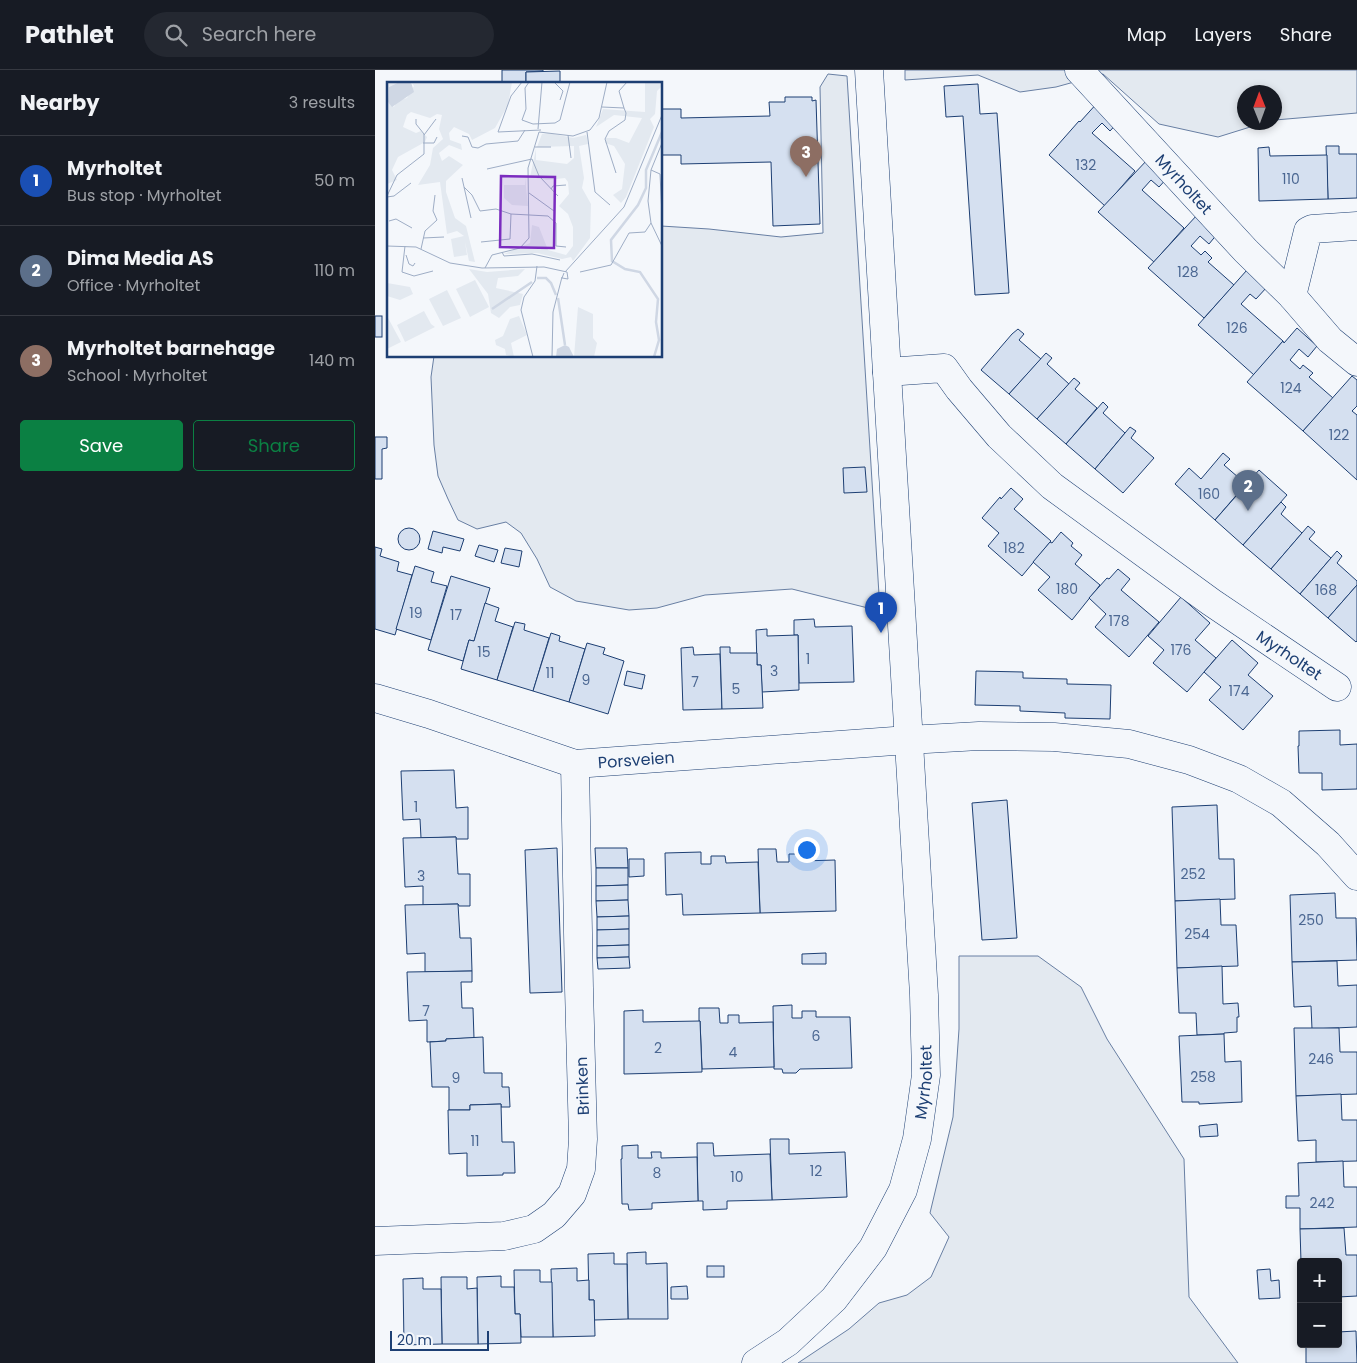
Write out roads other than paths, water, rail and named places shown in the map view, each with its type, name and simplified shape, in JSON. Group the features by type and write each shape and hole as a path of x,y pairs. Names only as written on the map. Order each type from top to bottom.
{"street":[{"name":"Myrholtet","path":"756,1363 788,1342 834,1299 873,1248 903,1190 917,1140 926,1075 924,996 869,70"},
{"name":"Myrholtet","path":"1079,70 1246,251 1292,296 1329,340 1357,362"},
{"path":"1292,296 1308,231 1312,228 1357,226"},
{"name":"Myrholtet","path":"887,372 944,368 959,389 999,436 1052,486 1211,602 1337,687"},
{"name":"Porsveien","path":"375,698 429,714 575,764 908,740"},
{"path":"908,740 979,736 1054,737 1129,744 1189,760 1239,779 1281,803 1328,844 1357,876"},
{"name":"Brinken","path":"375,1241 504,1236 534,1229 553,1215 571,1194 581,1169 583,1139 575,764"}],"place":[{"name":"Myrholtet barnehage","path":"806,177"},
{"name":"Dima Media AS","path":"1248,511"},
{"name":"Myrholtet","path":"881,633"}]}
